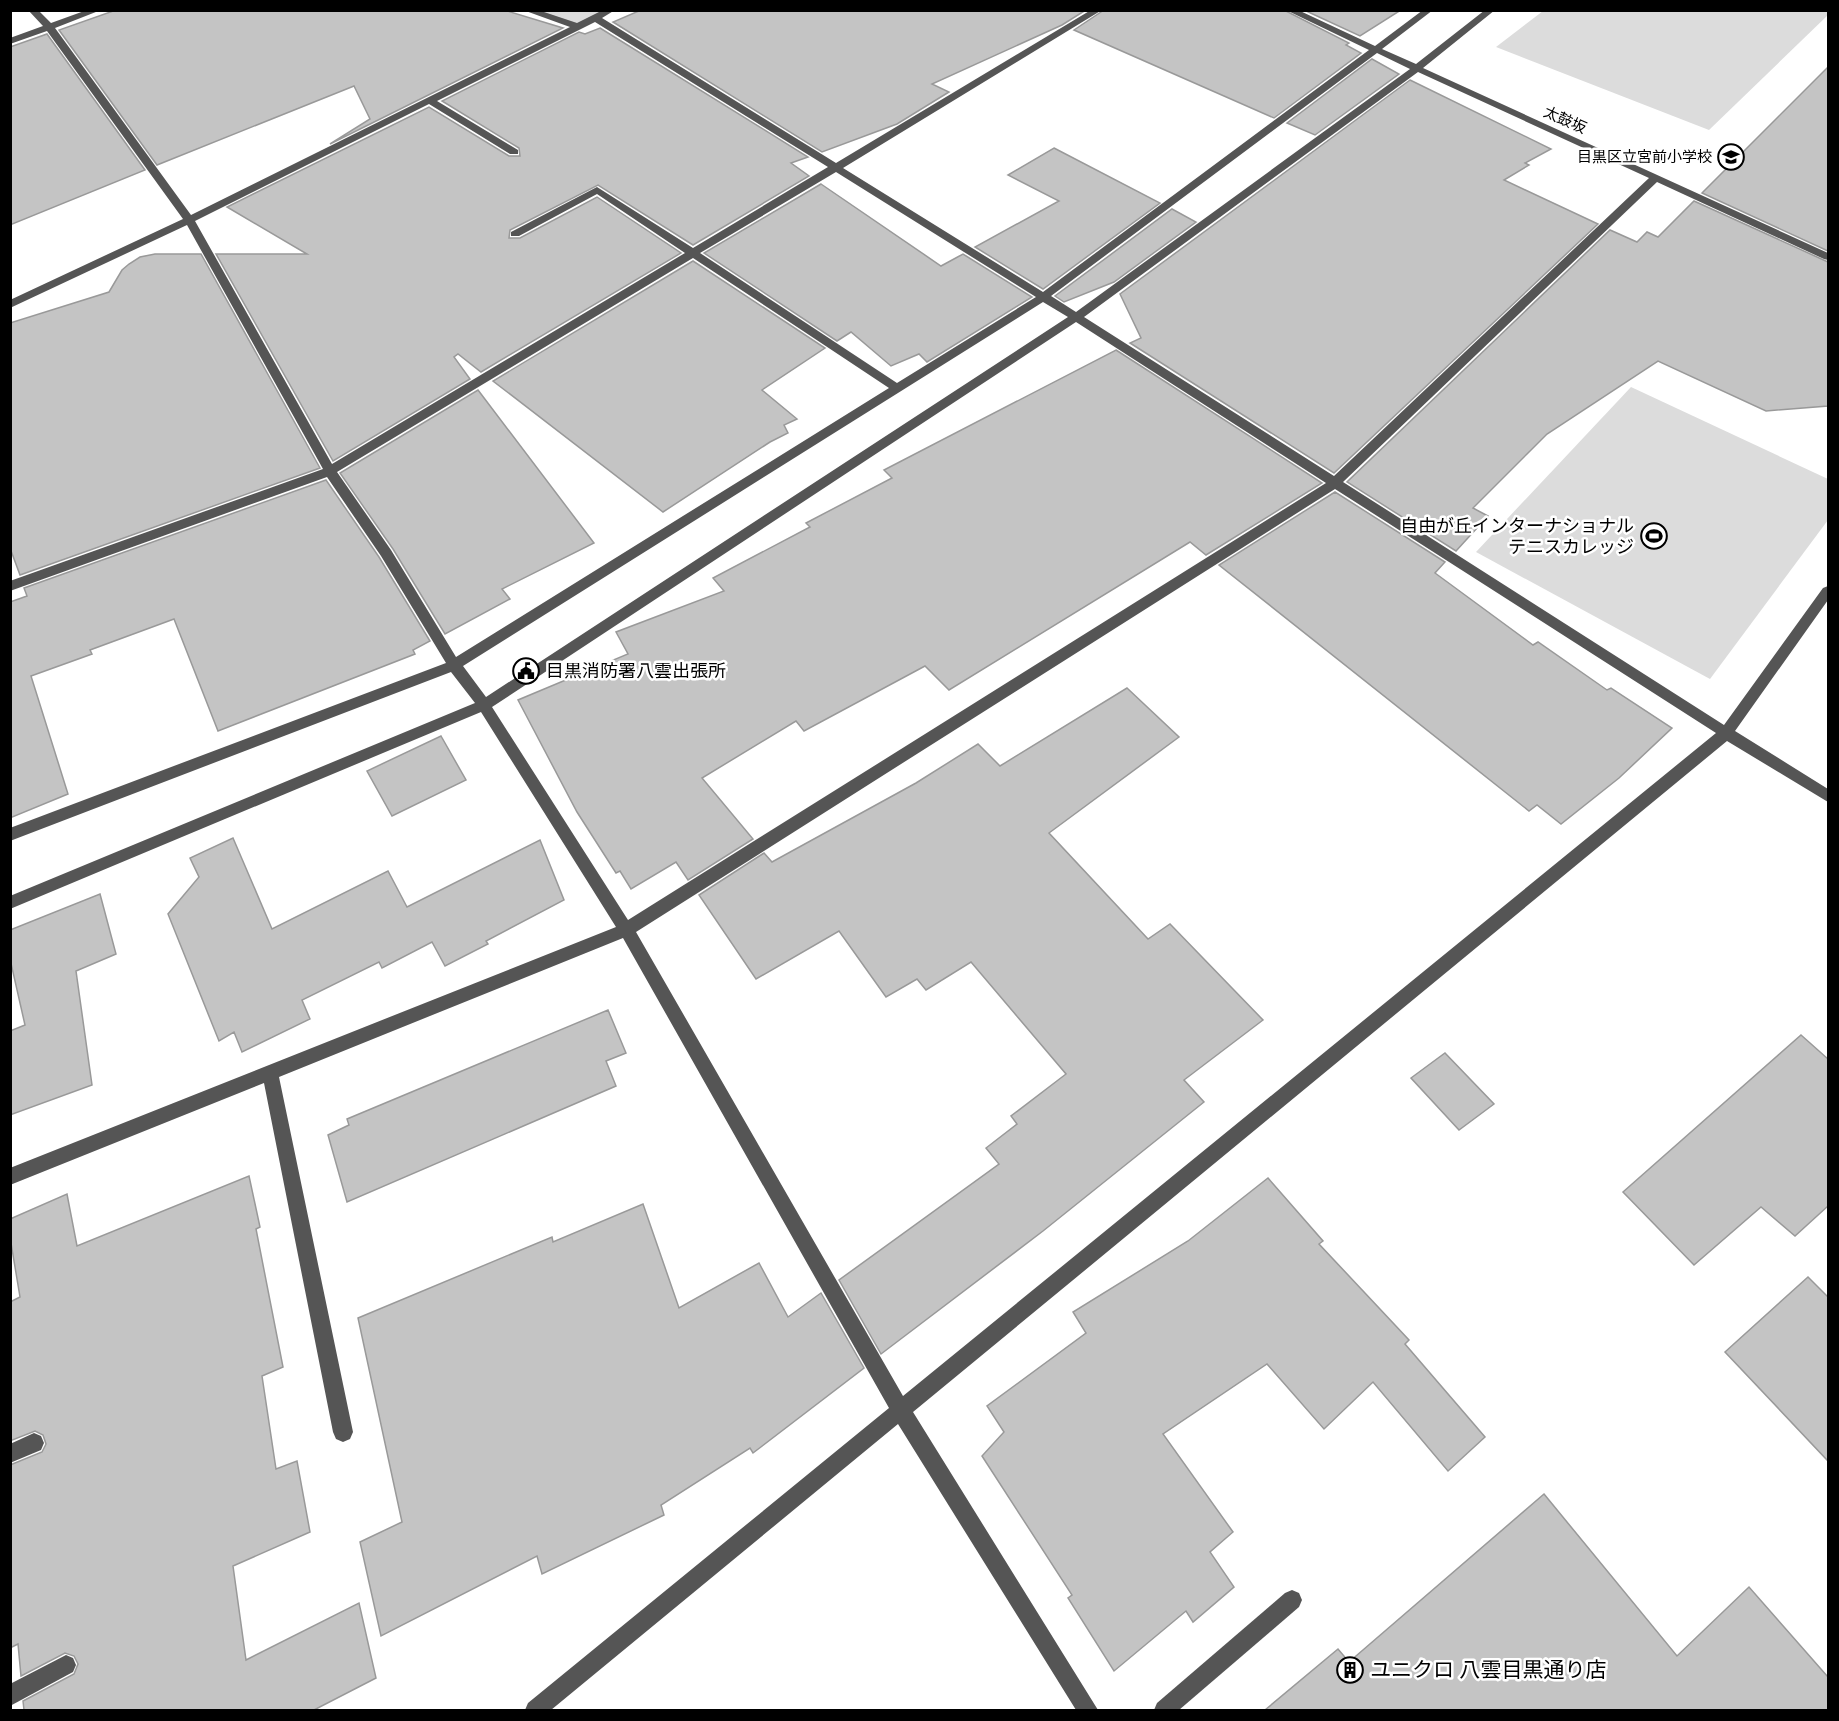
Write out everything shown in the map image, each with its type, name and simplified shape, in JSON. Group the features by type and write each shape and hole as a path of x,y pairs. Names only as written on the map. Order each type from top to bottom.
{"street":[{"path":"32,10 49,27 189,220 330,471 386,553 454,665 484,705 626,930 901,1412 1088,1710"},
{"path":"10,41 97,10"},
{"path":"527,10 578,26"},
{"path":"10,305 189,220 611,10"},
{"path":"10,586 330,471 696,254 1098,10"},
{"name":"太鼓坂","path":"1290,10 1828,256"},
{"path":"10,836 454,665 1043,297 1429,10"},
{"path":"10,903 484,705 1076,316 1416,69 1491,10"},
{"path":"596,18 1076,316 1828,796"},
{"path":"429,100 514,152"},
{"path":"10,1177 626,930 1335,483 1655,178"},
{"path":"515,234 597,190 897,388"},
{"path":"535,1710 1726,733 1828,591"},
{"path":"270,1074 343,1432"},
{"path":"10,1454 34,1443"},
{"path":"1164,1710 1292,1600"},
{"path":"10,1696 66,1665"}],"shaded area":[{"path":"1828,10 1828,15 1709,130 1496,47 1543,11"},
{"path":"531,11 609,11 577,26"},
{"name":"自由が丘インターナショナル テニスカレッジ","path":"1631,387 1828,479 1828,520 1710,679 1476,552"}],"building":[{"path":"116,10 504,10 563,28 330,144 370,119 354,86 157,165 59,30"},
{"path":"641,10 1086,10 1062,25 932,84 949,92 897,124 822,152 613,22"},
{"path":"1104,10 1284,10 1349,43 1346,45 1361,53 1274,118 1074,30"},
{"path":"1304,10 1401,10 1360,36"},
{"path":"600,28 808,157 791,163 809,176 693,245 598,185 510,230 509,238 520,238 597,197 681,253 481,372 458,354 454,357 470,379 333,461 216,254 307,254 227,207 429,107 509,156 520,156 519,148 442,101 579,32 585,34"},
{"path":"47,34 145,170 10,225 10,47"},
{"path":"1372,59 1399,74 1315,135 1287,123"},
{"path":"1828,67 1828,251 1702,193"},
{"path":"1410,80 1551,149 1525,163 1529,165 1504,180 1598,224 1334,473 1130,343 1141,338 1120,294"},
{"path":"1054,148 1160,203 1043,289 975,247 1059,201 1008,175"},
{"path":"821,184 941,266 963,254 1032,297 927,362 919,354 891,366 851,332 837,341 704,253"},
{"path":"1694,201 1828,262 1828,406 1766,411 1658,361 1547,434 1473,508 1488,516 1456,551 1347,482 1610,230 1637,242 1647,232 1658,237"},
{"path":"1172,209 1196,222 1114,282 1064,302 1055,296"},
{"path":"155,254 201,254 320,468 20,575 10,548 10,323 109,292 122,270 129,264 140,257"},
{"path":"693,261 825,348 762,390 797,419 784,425 788,433 770,442 663,512 493,381"},
{"path":"1116,350 1322,483 1206,555 1190,542 949,690 925,666 804,731 796,721 702,778 753,839 688,880 676,862 631,889 620,871 616,873 577,812 518,700 628,654 616,632 724,591 713,578 810,527 806,523 892,478 884,470"},
{"path":"478,390 594,543 502,589 510,599 445,634 393,549 340,473"},
{"path":"326,480 379,557 430,641 413,650 415,654 218,731 174,619 90,650 92,654 31,676 68,794 10,818 10,602 27,596 24,588"},
{"path":"1335,492 1445,562 1435,573 1533,645 1538,642 1607,690 1611,688 1672,728 1619,778 1561,824 1537,805 1529,811 1219,565"},
{"path":"1127,688 1179,737 1049,833 1148,939 1170,924 1263,1020 1184,1080 1204,1102 1043,1231 881,1354 839,1280 999,1164 986,1148 1017,1124 1011,1116 1066,1074 971,962 926,990 917,979 886,997 839,931 756,979 699,895 764,853 772,862 916,783 978,744 1000,766"},
{"path":"441,736 466,780 392,816 367,771"},
{"path":"233,838 272,929 388,871 407,907 540,840 564,900 486,941 488,944 445,966 432,942 382,968 379,962 302,1000 310,1019 242,1052 234,1032 219,1041 168,914 199,877 190,858"},
{"path":"100,894 116,954 76,971 92,1085 10,1115 10,1031 25,1025 10,959 10,930"},
{"path":"608,1010 626,1053 606,1061 616,1086 347,1202 328,1135 349,1125 347,1119"},
{"path":"1801,1035 1828,1059 1828,1206 1795,1236 1761,1207 1694,1265 1623,1192"},
{"path":"1445,1053 1494,1104 1459,1130 1411,1078"},
{"path":"249,1176 260,1227 256,1229 283,1367 262,1376 276,1469 297,1461 310,1532 233,1566 246,1660 359,1603 376,1678 314,1710 24,1710 23,1701 74,1674 78,1664 74,1656 65,1653 21,1676 18,1644 10,1648 10,1465 42,1452 46,1444 43,1435 35,1431 10,1441 10,1302 20,1297 10,1237 10,1219 67,1194 77,1246"},
{"path":"1268,1178 1323,1241 1319,1244 1409,1340 1405,1344 1485,1437 1448,1471 1373,1382 1324,1429 1267,1364 1163,1434 1233,1532 1210,1552 1234,1587 1193,1622 1186,1611 1114,1671 1068,1598 1072,1595 982,1456 1004,1432 987,1406 1086,1333 1073,1312 1188,1241"},
{"path":"643,1204 679,1308 759,1263 788,1317 821,1293 864,1368 753,1453 750,1448 661,1505 664,1515 542,1574 537,1556 381,1636 360,1542 402,1522 358,1318 552,1237 553,1242"},
{"path":"1808,1277 1828,1297 1828,1461 1725,1352"},
{"path":"1544,1494 1677,1656 1749,1587 1828,1677 1828,1710 1265,1710 1338,1649 1349,1662"}],"place":[{"name":"目黒区立宮前小学校","path":"1731,157"},
{"name":"自由が丘インターナショナル テニスカレッジ","path":"1654,536"},
{"name":"目黒消防署八雲出張所","path":"526,671"},
{"name":"ユニクロ 八雲目黒通り店","path":"1350,1670"}]}
